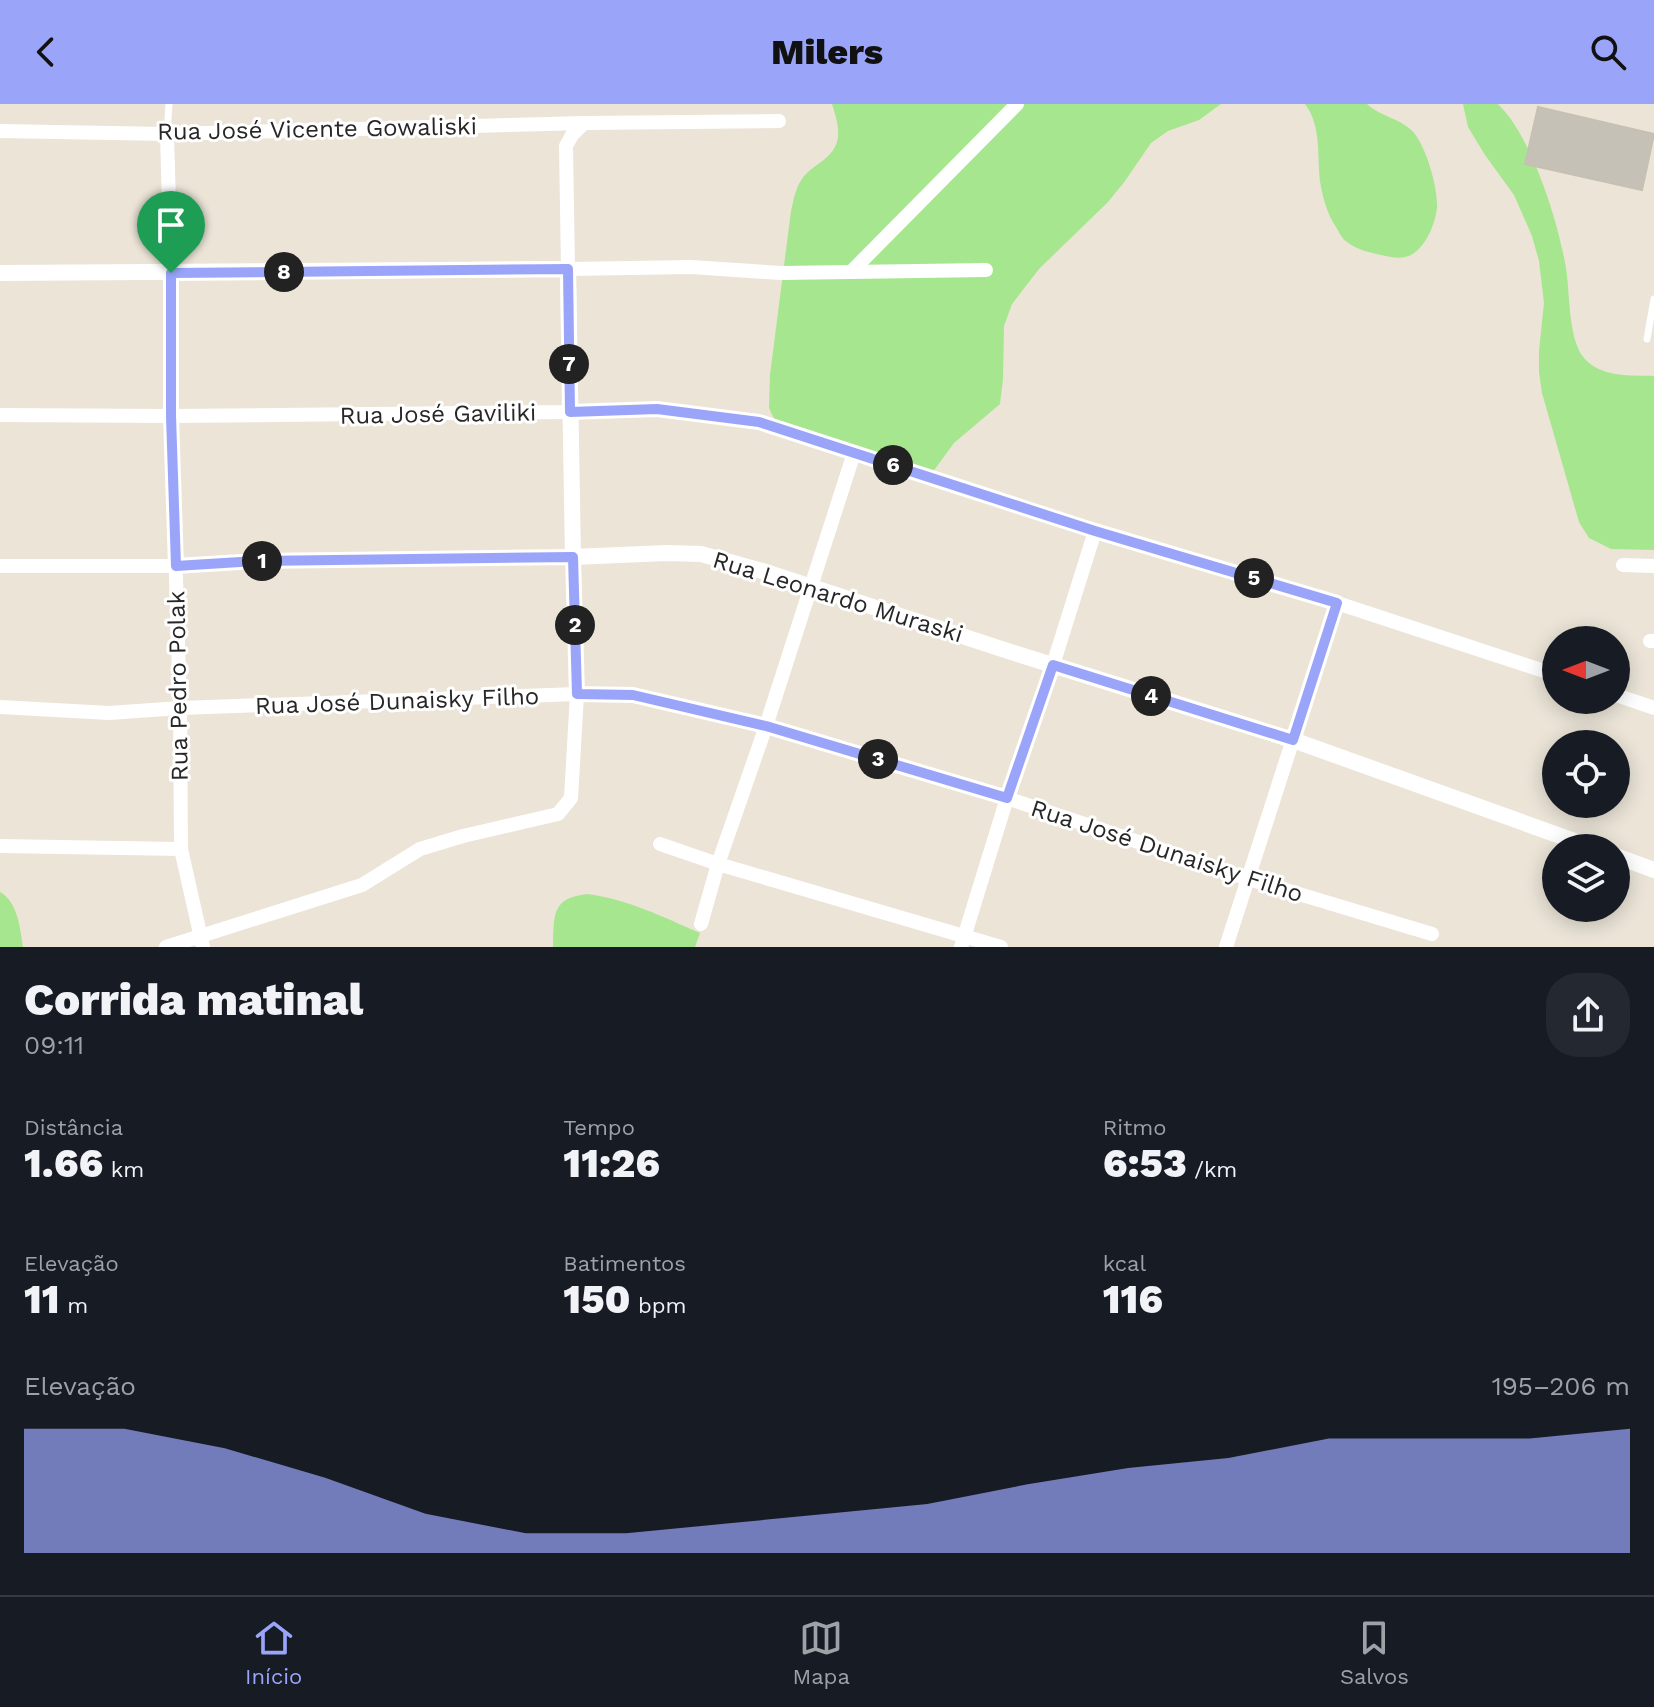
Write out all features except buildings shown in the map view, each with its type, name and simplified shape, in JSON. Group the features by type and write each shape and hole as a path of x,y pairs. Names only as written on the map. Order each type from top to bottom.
{"street":[{"path":"851,272 1017,104"},
{"name":"Rua José Vicente Gowaliski","path":"0,131 167,134 779,121"},
{"path":"166,947 201,941 362,885 420,849 558,814 571,798 577,694 566,146 584,123"},
{"name":"Rua Pedro Polak","path":"167,134 181,849 201,941"},
{"path":"0,273 691,267 781,273 986,270"},
{"name":"Rua José Gaviliki","path":"0,415 171,416 657,409 759,422 1542,670"},
{"path":"701,924 854,453"},
{"path":"963,941 1095,531"},
{"name":"Rua Leonardo Muraski","path":"0,566 176,566 257,561 701,554 1293,740 1555,834"},
{"path":"1623,565 1654,566"},
{"path":"1226,947 1337,603"},
{"name":"Rua José Dunaisky Filho","path":"0,707 109,713 577,694 633,695 766,726 1007,798 1249,879 1432,934"},
{"path":"1630,700 1654,708"},
{"path":"660,844 963,941 1001,947"},
{"path":"0,846 181,849"},
{"path":"1630,861 1654,870"}],"lane":[{"path":"167,134 169,104"},
{"path":"1647,339 1654,299"}],"green space":[{"path":"832,104 1221,104 1199,120 1168,131 1151,143 1108,202 1039,269 1012,304 1004,326 1000,404 954,443 932,473 777,425 769,408 770,375 791,211 802,179 830,154 837,142 838,130"},
{"path":"1305,104 1367,104 1407,126 1417,137 1432,172 1437,208 1429,234 1411,255 1388,257 1359,249 1342,237 1323,198 1317,133"},
{"path":"1463,104 1498,104 1522,137 1542,181 1557,227 1566,268 1572,328 1584,358 1608,372 1654,376 1654,550 1611,549 1589,538 1579,522 1542,393 1539,351 1544,303 1539,261 1514,195 1468,127"},
{"path":"0,892 14,909 23,947 0,947"},
{"path":"587,894 631,904 700,933 695,947 553,947 557,910 567,900"}],"route":[{"path":"568,269 570,412 657,409 759,422 1095,531 1337,603 1293,740 1053,665 1007,798 766,726 633,695 577,694 573,557 257,561 176,566 171,416 171,273 568,269"}]}
